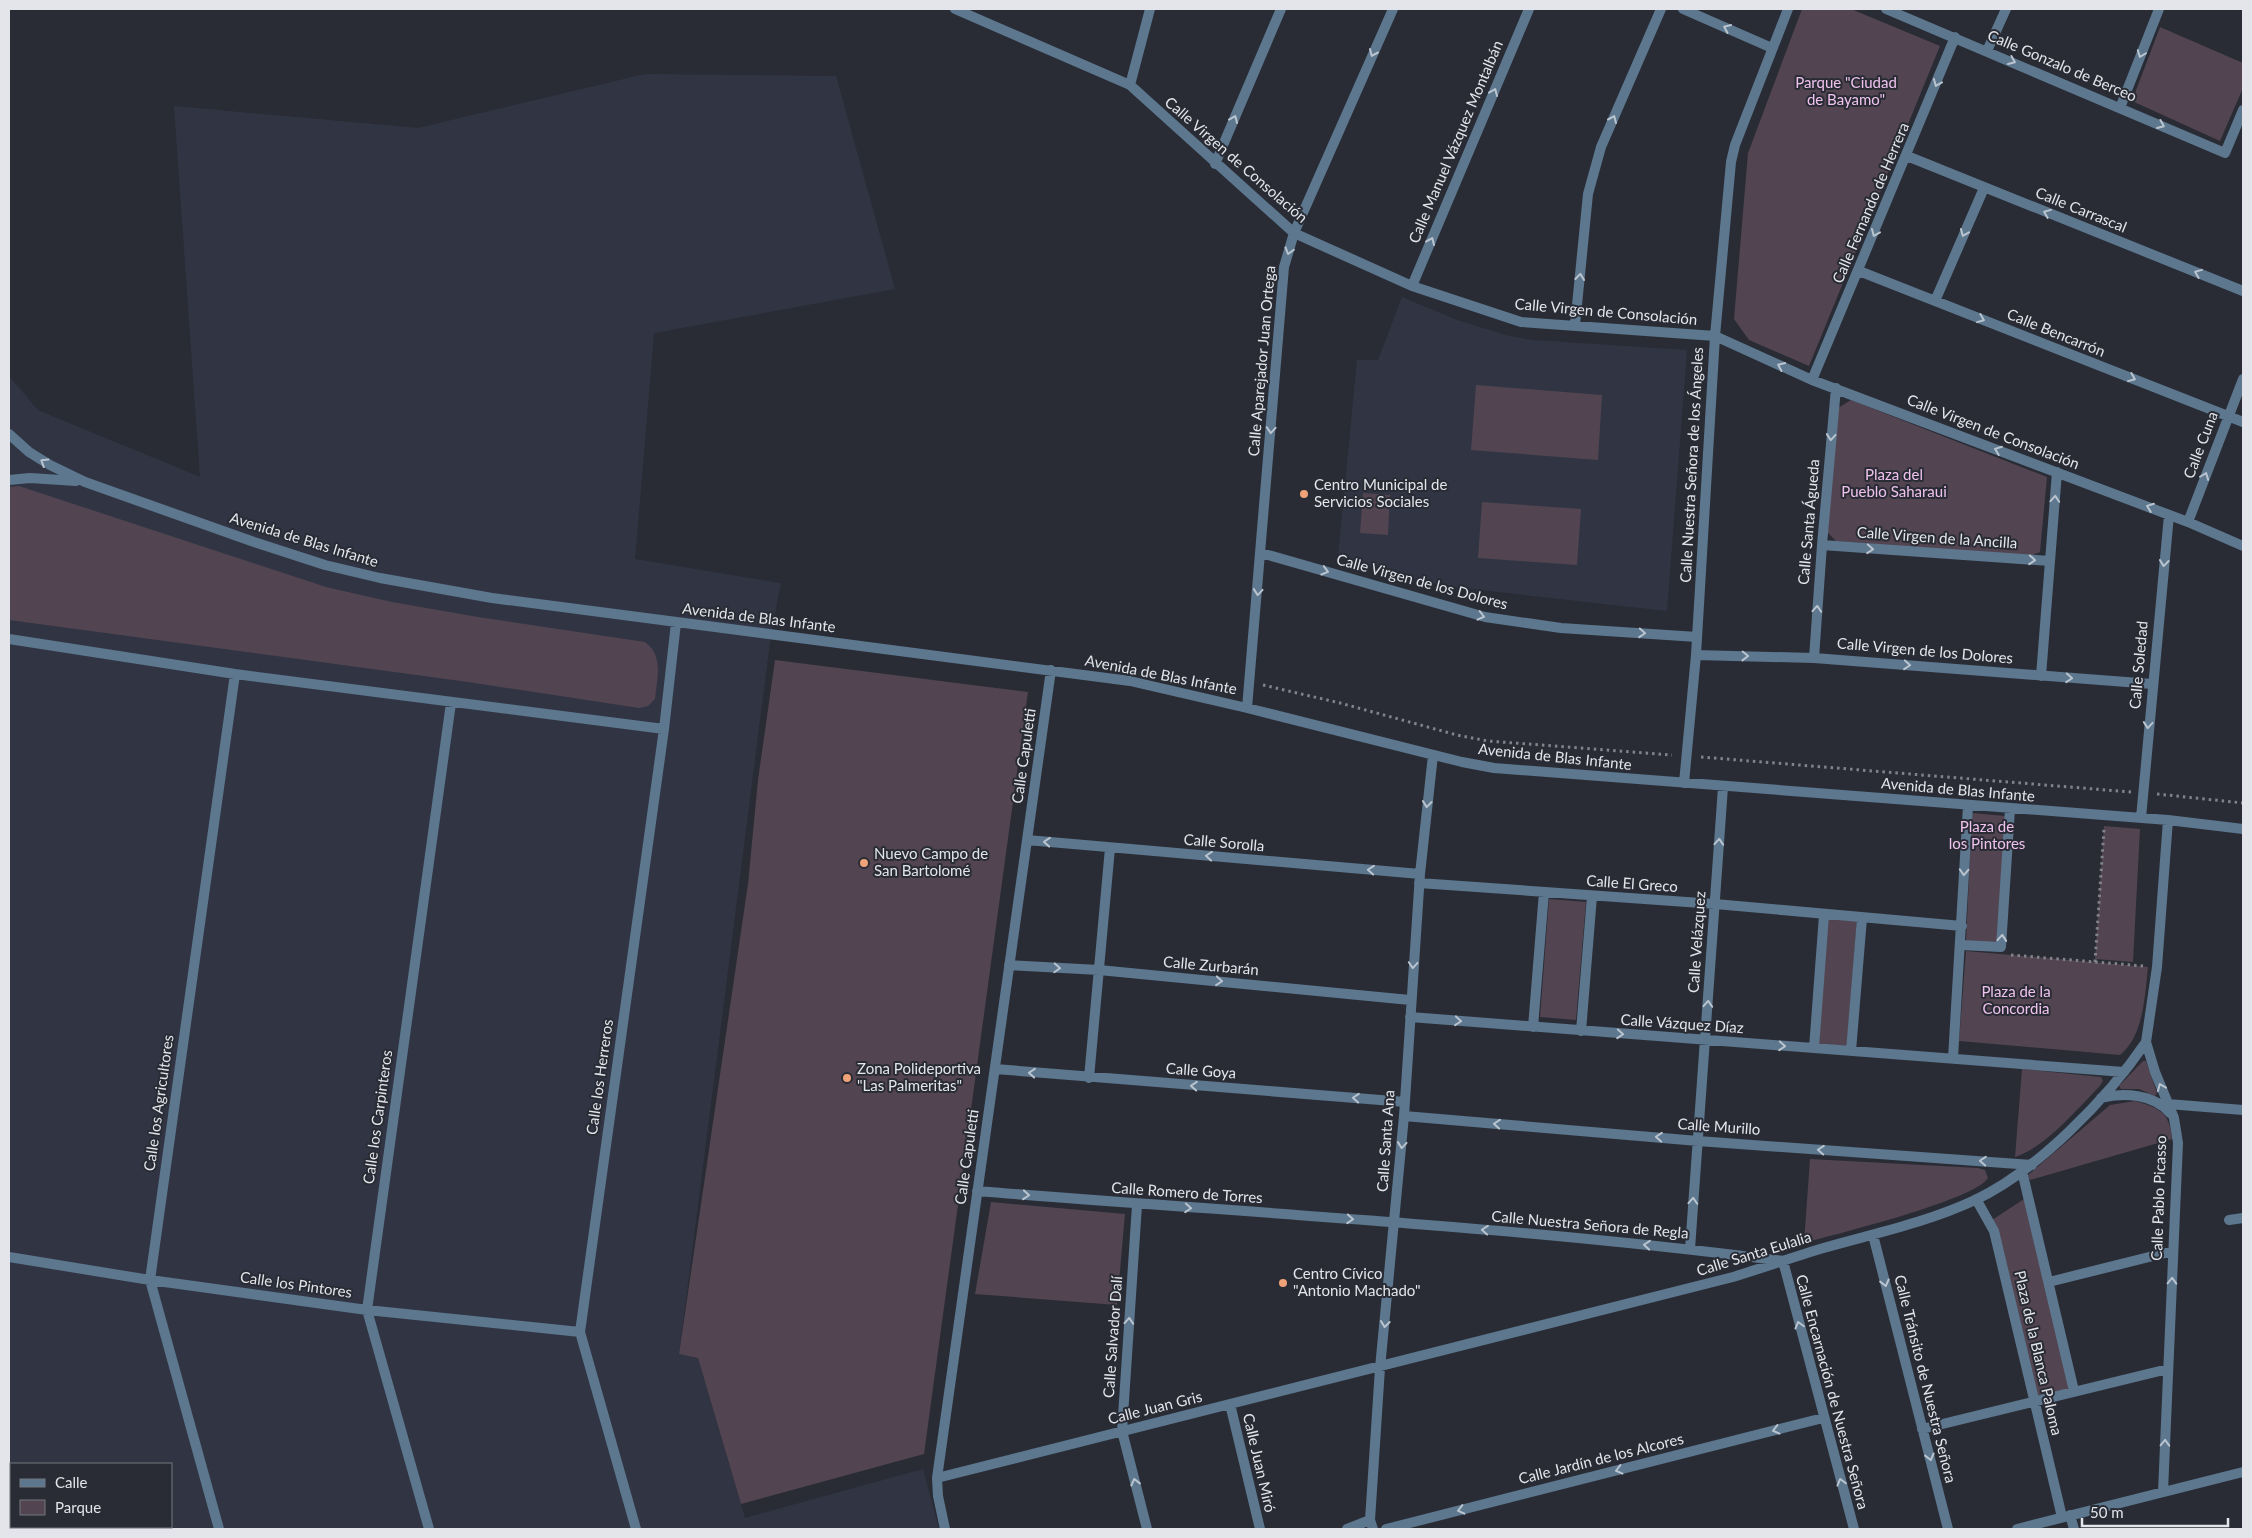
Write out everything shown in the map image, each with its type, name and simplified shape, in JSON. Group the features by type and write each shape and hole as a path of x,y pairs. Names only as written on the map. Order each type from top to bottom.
{"street":[{"name":"Calle Virgen de Consolación","path":"956,9 1130,86 1294,233 1412,286 1521,322 1715,336 1812,380 2188,522 2243,546"},
{"path":"1130,86 1150,9"},
{"path":"1215,164 1281,9"},
{"name":"Calle Aparejador Juan Ortega","path":"1248,708 1282,276 1294,233 1393,9"},
{"name":"Calle Manuel Vázquez Montalbán","path":"1412,286 1529,9"},
{"path":"1575,325 1588,194 1600,147 1661,9"},
{"path":"1683,9 1772,48"},
{"name":"Calle Nuestra Señora de los Ángeles","path":"1684,783 1696,655 1715,336 1731,162 1735,145 1788,9"},
{"name":"Calle Gonzalo de Berceo","path":"1886,9 2225,152 2243,110"},
{"path":"1987,51 2006,9"},
{"path":"2120,108 2159,9"},
{"name":"Calle Fernando de Herrera","path":"1812,380 1955,37"},
{"name":"Calle Carrascal","path":"1907,156 2243,292"},
{"path":"1935,301 1984,188"},
{"name":"Calle Bencarrón","path":"1859,271 2243,422"},
{"name":"Calle Cuna","path":"2188,522 2243,379"},
{"name":"Calle Santa Águeda","path":"1814,658 1836,388"},
{"name":"Avenida de Blas Infante","path":"9,434 29,452 50,465 85,482 254,542 325,565 380,578 492,598 1051,670 1170,689 1462,762 1527,772 2168,820 2243,829"},
{"path":"2041,676 2057,472"},
{"name":"Avenida de Blas Infante","path":"9,480 30,478 85,482"},
{"name":"Calle Soledad","path":"2141,818 2169,515"},
{"name":"Calle Virgen de la Ancilla","path":"1822,545 2050,561"},
{"name":"Calle Virgen de los Dolores","path":"1261,553 1485,617 1561,628 1697,637"},
{"name":"Calle los Herreros","path":"636,1529 580,1332 664,729 676,623"},
{"path":"9,639 235,674 664,729"},
{"name":"Calle Virgen de los Dolores","path":"1696,655 1814,658 2152,684"},
{"name":"Calle Capuletti","path":"945,1529 938,1496 937,1478 1051,670"},
{"name":"Calle los Agricultores","path":"219,1529 150,1280 235,674"},
{"name":"Calle los Carpinteros","path":"429,1529 367,1310 451,703"},
{"name":"Calle Santa Ana","path":"1372,1525 1380,1368 1404,1116 1419,879 1433,755"},
{"name":"Calle Velázquez","path":"1690,1249 1723,787"},
{"path":"1953,1058 1968,806"},
{"path":"1961,945 2001,947 2010,809"},
{"name":"Calle Pablo Picasso","path":"2163,1492 2178,1143 2174,1118 2155,1072 2146,1042 2157,967 2168,820"},
{"name":"Calle Sorolla","path":"1027,840 1419,879"},
{"path":"1089,1078 1110,848"},
{"name":"Calle El Greco","path":"1419,879 1544,892 1715,904 1962,926"},
{"path":"1534,1027 1544,892"},
{"path":"1581,1031 1592,896"},
{"path":"1814,1048 1824,915"},
{"path":"1851,1051 1862,918"},
{"name":"Calle Zurbarán","path":"1009,965 1099,970 1410,1000"},
{"name":"Calle Vázquez Díaz","path":"1410,1017 2124,1072"},
{"name":"Calle Santa Eulalia","path":"1380,1368 1733,1278 1919,1223 1976,1200 2032,1165 2076,1125 2124,1072 2146,1042"},
{"name":"Calle Goya","path":"995,1069 1405,1102"},
{"path":"2101,1098 2124,1095 2141,1098 2161,1104 2174,1118"},
{"path":"2168,1104 2243,1110"},
{"name":"Calle Murillo","path":"1404,1116 1698,1141 2032,1165"},
{"name":"Plaza de la Blanca Paloma","path":"2022,1171 2074,1391"},
{"name":"Calle Romero de Torres","path":"977,1192 1395,1222"},
{"name":"Plaza de la Blanca Paloma","path":"1976,1200 1994,1231 2035,1401 2066,1516 2074,1529"},
{"name":"Calle Salvador Dalí","path":"1137,1204 1122,1431 1147,1529"},
{"path":"2229,1220 2243,1218"},
{"name":"Calle Nuestra Señora de Regla","path":"1395,1222 1690,1249 1782,1262"},
{"name":"Calle Tránsito de Nuestra Señora","path":"1873,1236 1948,1529"},
{"path":"2049,1282 2173,1251"},
{"name":"Calle los Pintores","path":"9,1257 150,1280 367,1310 580,1332"},
{"name":"Calle Encarnación de Nuestra Señora","path":"1782,1262 1854,1529"},
{"name":"Calle Juan Gris","path":"937,1478 1380,1368"},
{"path":"1922,1429 2168,1369"},
{"name":"Calle Juan Miró","path":"1230,1404 1260,1529"},
{"name":"Calle Jardín de los Alcores","path":"1386,1529 1823,1418"},
{"path":"2017,1529 2243,1472"},
{"path":"1347,1529 1372,1525"}],"path":[{"path":"1250,682 1340,703 1457,735 1488,741 2143,793 2243,803"},
{"path":"2095,962 2105,816"},
{"path":"2006,954 2157,967"}],"shaded area":[{"path":"645,74 836,76 895,289 654,333 635,559 781,583 771,634 679,1354 698,1358 745,1518 923,1469 939,1529 9,1529 9,376 38,410 200,477 174,106 418,128"},
{"path":"1402,297 1457,320 1509,336 1533,340 1687,350 1667,611 1425,582 1338,557 1357,360 1378,360"}],"green space":[{"name":"Parque \"Ciudad de Bayamo\"","path":"1802,9 1851,9 1940,46 1809,366 1749,340 1734,319 1748,153"},
{"path":"2160,27 2243,63 2243,88 2220,141 2132,101"},
{"path":"1476,385 1602,395 1598,460 1471,450"},
{"name":"Plaza del Pueblo Saharaui","path":"1851,400 2047,477 2040,552 2030,556 1836,541 1827,532 1838,408"},
{"path":"19,486 326,587 392,602 478,617 645,642 655,654 657,661 658,675 655,699 648,706 639,708 468,682 9,620 9,487"},
{"path":"1363,493 1390,495 1388,535 1360,533"},
{"path":"1482,502 1581,509 1577,565 1478,558"},
{"name":"Zona Polideportiva \"Las Palmeritas\"","path":"775,660 1028,692 924,1454 741,1504 698,1358 679,1354 748,884 758,780"},
{"name":"Plaza de los Pintores","path":"1972,813 2005,816 1998,943 1966,941"},
{"path":"2104,826 2140,829 2133,962 2095,959"},
{"path":"1549,899 1586,902 1576,1020 1540,1017"},
{"path":"1827,919 1857,921 1847,1046 1819,1044"},
{"name":"Plaza de la Concordia","path":"1966,951 2148,967 2142,1014 2134,1037 2120,1055 1959,1041"},
{"path":"2143,1061 2146,1061 2157,1093 2155,1096 2139,1089 2121,1089 2119,1086"},
{"path":"2022,1069 2101,1077 2103,1081 2049,1137 2027,1152 2015,1157"},
{"path":"2135,1101 2162,1112 2169,1123 2172,1139 2030,1180 2028,1175 2110,1105"},
{"path":"1810,1159 1978,1168 1985,1170 1988,1178 1978,1187 1933,1206 1804,1243"},
{"path":"2024,1199 2071,1388 2037,1397 1992,1220"},
{"path":"991,1202 1125,1214 1117,1305 975,1294"}],"place":[{"name":"Centro Municipal de Servicios Sociales","path":"1304,494"},
{"name":"Nuevo Campo de San Bartolomé","path":"864,863"},
{"name":"Zona Polideportiva \"Las Palmeritas\"","path":"847,1078"},
{"name":"Centro Cívico \"Antonio Machado\"","path":"1283,1283"}]}
